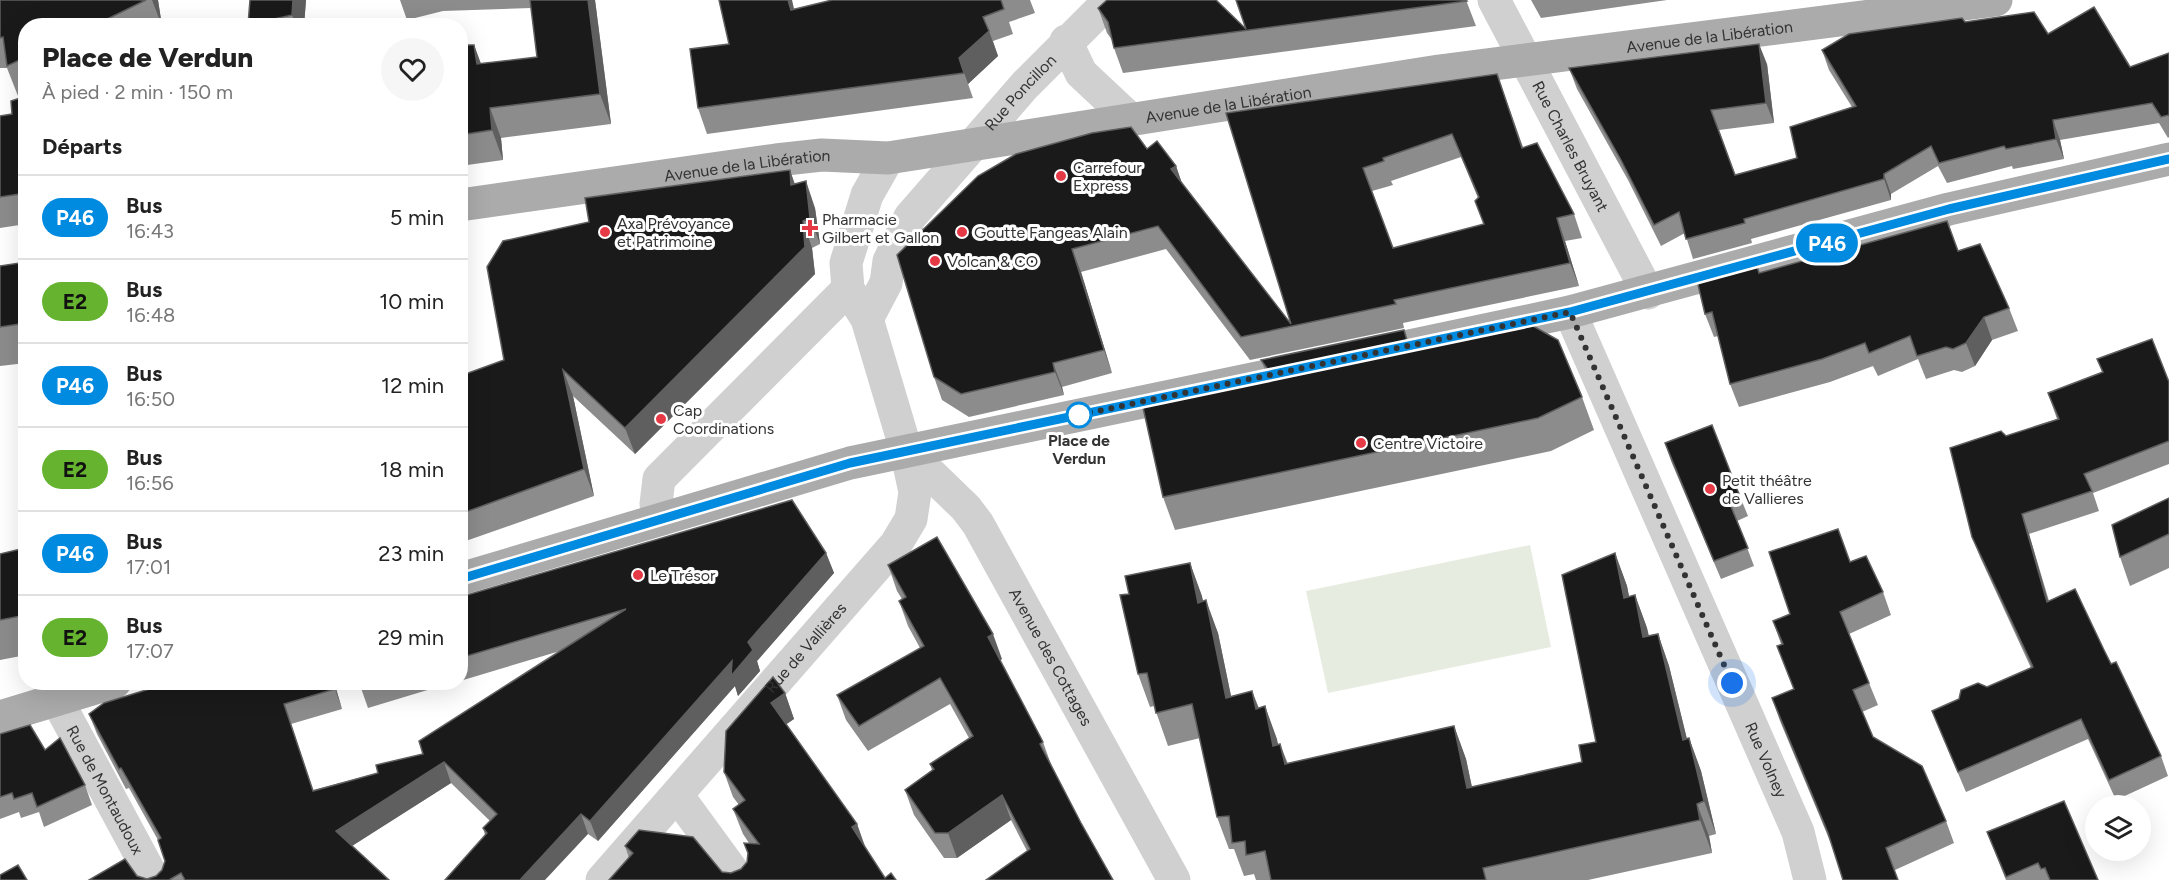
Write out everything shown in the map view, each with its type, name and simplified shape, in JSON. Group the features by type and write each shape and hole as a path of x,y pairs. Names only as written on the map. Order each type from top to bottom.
{"main road":[{"name":"Avenue de la Libération","path":"468,205 776,160 822,155 888,158 1129,118 1526,59 1996,0"},
{"path":"468,577 812,473 906,450 1570,312 1949,209 2169,159"},
{"path":"0,717 89,690"}],"street":[{"name":"Rue Poncillon","path":"975,145 1066,41 1110,0"},
{"name":"Rue Charles Bruyant","path":"1494,0 1648,292"},
{"name":"Rue Poncillon","path":"1066,41 1081,73 1129,118"},
{"path":"867,319 886,283 889,261 910,217 933,187 975,145"},
{"path":"888,158 867,195 852,236 846,263 848,289 867,319 906,450"},
{"path":"662,519 656,504 659,479 848,289"},
{"name":"Rue Volney","path":"1570,312 1798,832 1810,880"},
{"name":"Rue de Vallières","path":"602,880 896,544 910,519 915,492 906,450"},
{"name":"Avenue des Cottages","path":"906,450 966,508 978,525 1174,880"},
{"name":"Rue de Montaudoux","path":"57,700 153,880"},
{"path":"677,795 739,880"}],"shaded area":[{"path":"1530,545 1551,647 1328,693 1306,591"}],"building":[{"path":"0,0 146,0 109,18 18,18 18,61 7,66 3,37 0,38"},
{"path":"250,0 293,0 292,15 279,18 249,18"},
{"path":"530,0 588,0 600,94 490,108 492,130 468,134 468,45 474,45 477,64 537,57"},
{"path":"719,0 788,0 791,10 832,0 1001,0 1004,9 983,17 989,31 959,58 964,73 698,108 690,49 729,44"},
{"path":"1107,0 1216,0 1246,29 1236,0 1467,1 1114,48 1108,22 1098,8"},
{"path":"2094,7 2130,67 2169,53 2169,115 2161,117 2152,103 2053,120 2056,139 2006,149 2004,146 1939,163 1931,146 1884,174 1884,179 1744,219 1745,223 1686,239 1679,212 1654,225 1621,160 1569,68 1759,44 1766,103 1711,110 1735,175 1797,158 1790,127 1856,106 1822,50 1849,34 1962,18 1965,22 2034,12 2048,34"},
{"path":"1497,74 1522,148 1537,143 1574,214 1557,218 1570,263 1394,300 1396,304 1241,337 1158,226 1072,249 1104,350 1053,363 1055,372 961,394 934,377 897,255 978,176 1016,154 1092,133 1131,127 1147,149 1157,141 1176,166 1171,169 1291,324 1226,113","holes":["1452,134 1479,197 1475,201 1484,224 1393,248 1363,168 1384,161 1383,158"]},
{"path":"18,99 18,194 0,197 0,116 12,114 11,101"},
{"path":"790,170 791,185 806,181 810,218 803,221 805,247 625,428 563,370 584,469 468,511 468,373 504,360 487,267 503,241 589,222 585,198"},
{"path":"1947,221 1958,251 1980,244 2009,308 1984,317 1966,343 1953,349 1946,347 1917,356 1910,336 1869,353 1865,343 1822,359 1730,384 1712,312 1705,314 1695,272 1754,256 1759,273"},
{"path":"18,263 18,324 0,327 0,266"},
{"path":"1526,322 1558,340 1582,397 1538,418 1163,497 1142,403 1272,375 1261,360 1404,330 1409,347"},
{"path":"2152,339 2169,382 2169,441 2084,474 2092,491 2022,514 2047,602 2075,589 2111,664 2116,662 2161,756 2109,780 2081,719 1958,772 1932,711 1959,699 1961,690 1978,683 1987,687 2033,667 1972,537 1950,448 2001,431 2006,436 2059,419 2048,393 2103,372 2097,359"},
{"name":"Petit théâtre de Vallieres","path":"1712,425 1741,499 1730,504 1748,548 1714,561 1665,443"},
{"path":"2169,498 2169,534 2120,557 2112,525"},
{"path":"792,500 826,553 748,642 753,650 731,676 732,661 590,821 581,814 520,880 445,880 487,833 483,828 497,814 444,762 336,831 389,880 185,880 181,873 169,880 89,880 125,859 137,876 147,879 156,876 162,870 165,861 158,840 161,838 89,714 104,703 146,690 332,690 284,704 313,791 378,773 376,765 423,754 419,741 626,609 468,656 468,595"},
{"path":"1838,529 1850,562 1866,556 1883,592 1840,612 1869,683 1853,690 1873,737 1922,766 1946,821 1886,848 1898,880 1843,880 1828,833 1772,698 1794,689 1777,646 1783,644 1773,621 1790,614 1769,552"},
{"path":"937,537 993,634 988,637 1043,742 1040,744 1113,880 986,880 1030,849 1002,795 948,833 935,833 905,790 934,769 930,764 973,736 940,678 859,726 837,695 924,646 899,601 906,597 888,565"},
{"path":"18,550 18,617 0,620 0,554"},
{"path":"1615,553 1624,598 1635,595 1643,637 1658,634 1683,740 1689,738 1704,801 1697,804 1700,820 1483,868 1486,880 1271,880 1265,851 1246,855 1245,841 1232,843 1229,816 1217,817 1192,704 1156,713 1147,673 1138,674 1120,595 1129,594 1125,576 1190,563 1198,603 1206,600 1226,698 1252,691 1256,709 1265,706 1273,746 1280,744 1285,764 1454,726 1467,788 1582,762 1579,745 1596,742 1562,575"},
{"path":"773,677 785,693 771,703 857,824 852,827 885,878 891,873 896,880 609,880 633,853 625,846 639,830 693,837 722,872 731,873 741,869 747,862 748,853 744,843 759,844 733,809 745,800 724,772 726,731"},
{"path":"30,725 45,750 60,738 85,785 37,807 32,793 14,799 12,793 0,797 0,734"},
{"path":"2064,801 2085,850 2085,861 2090,861 2098,880 2050,880 2045,868 2041,869 2038,863 2006,877 1987,832"},
{"path":"18,865 27,880 0,880 0,875"}],"bus line":[{"name":"P46","path":"468,577 850,463 1570,312 1949,209 2169,159"}],"place":[{"name":"Carrefour Express","path":"1061,176"},
{"name":"Pharmacie Gilbert et Gallon","path":"810,228"},
{"name":"Axa Prévoyance et Patrimoine","path":"605,232"},
{"name":"Goutte Fangeas Alain","path":"962,232"},
{"name":"Volcan & CO","path":"935,261"},
{"name":"Place de Verdun","path":"1079,415"},
{"name":"Cap Coordinations","path":"661,419"},
{"name":"Centre Victoire","path":"1361,443"},
{"name":"Petit théâtre de Vallieres","path":"1710,489"},
{"name":"Le Trésor","path":"638,575"}],"route":[{"path":"1079,415 1074,416 1570,312 1732,683"}]}
